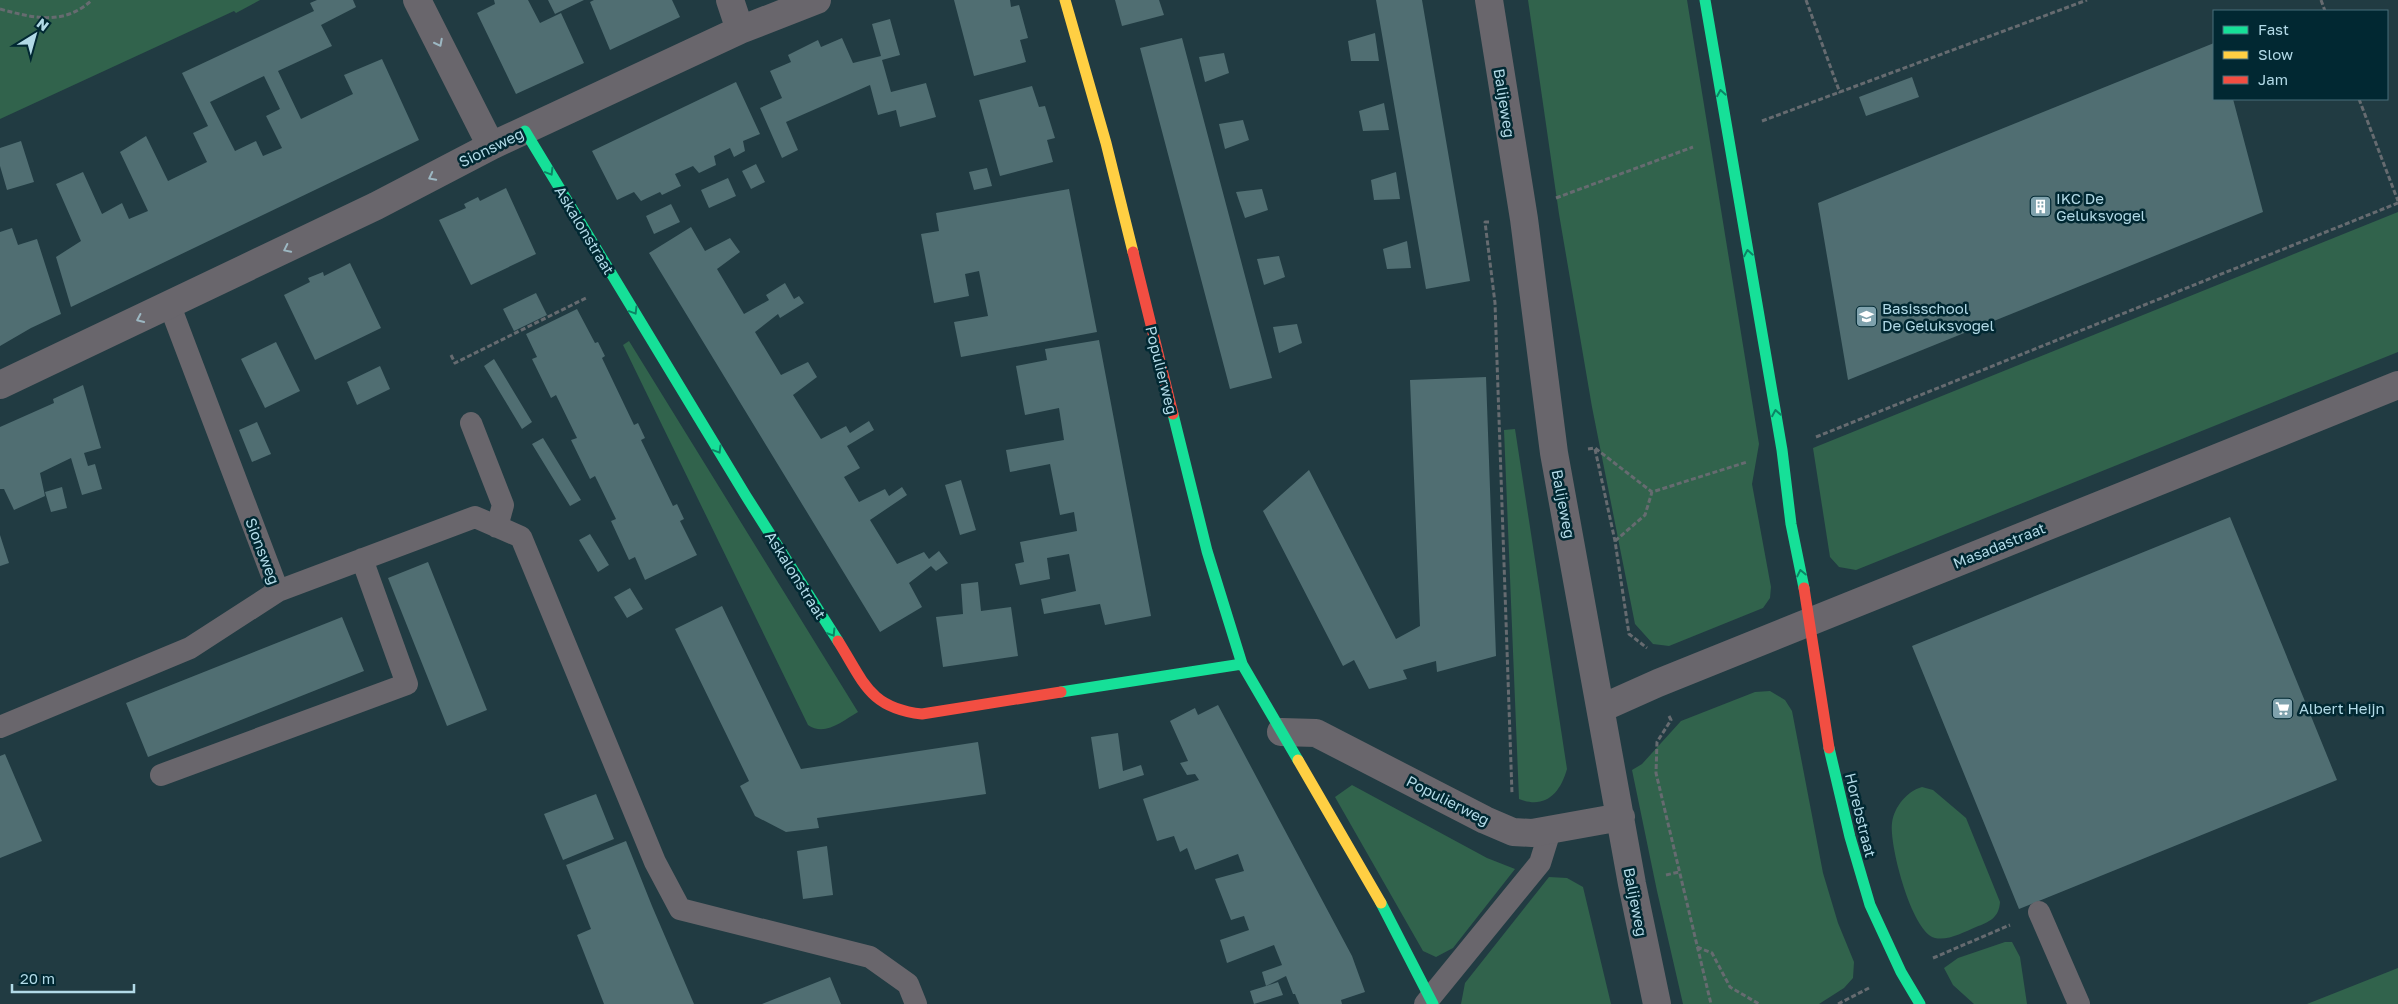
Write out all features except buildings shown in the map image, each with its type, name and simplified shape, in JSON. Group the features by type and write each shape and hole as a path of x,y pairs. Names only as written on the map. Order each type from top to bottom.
{"street":[{"path":"417,0 491,146"},
{"path":"730,0 740,30"},
{"name":"Sionsweg","path":"0,385 170,306 491,146 740,30 817,0"},
{"name":"Populierweg","path":"1066,0 1106,143 1207,551 1242,664 1389,916 1430,1002"},
{"name":"Balijeweg","path":"1489,0 1524,219 1554,453 1602,708 1632,884 1657,1004"},
{"path":"1705,0 1782,450 1791,524 1811,621"},
{"name":"Askalonstraat","path":"525,131 746,496 872,695 882,704 894,710 922,714 1242,664"},
{"name":"Masadastraat","path":"1602,708 1811,621 2398,385"},
{"name":"Horebstraat","path":"1811,621 1830,753 1850,837 1870,904 1901,972 1920,1004"},
{"name":"Populierweg","path":"1281,732 1316,733 1485,820 1513,832 1550,831 1621,817"}],"lane":[{"name":"Sionsweg","path":"0,727 190,648 278,591 170,306"},
{"path":"471,423 503,505 497,526"},
{"path":"278,591 475,516 521,537 655,862 680,909 870,957 908,984 916,1004"},
{"path":"161,775 407,684 362,559"},
{"path":"1430,1002 1540,863 1550,831"},
{"path":"2039,912 2079,1004"}],"path":[{"path":"0,9 28,17 48,19 65,17 76,12 92,0"},
{"path":"1806,0 1840,92"},
{"path":"1513,832 1495,303 1485,222 1542,216 1555,198 2087,0"},
{"path":"1652,492 1782,450 2398,202 2358,100"},
{"path":"451,356 455,363 591,296"},
{"path":"1648,649 1629,634 1615,541 1595,448 1652,492"},
{"path":"1615,541 1645,515 1652,492"},
{"path":"1670,720 1657,742 1656,773 1711,1004"},
{"path":"1838,1004 1901,972 2039,912"},
{"path":"1697,946 1712,953 1730,987 1760,1004"}],"green space":[{"path":"0,0 260,0 236,13 234,11 0,119"},
{"path":"1528,0 1687,0 1759,444 1752,484 1771,587 1770,598 1763,608 1669,646 1653,644 1635,624 1592,407 1559,214"},
{"path":"2398,212 2398,352 1856,570 1839,567 1830,557 1813,448"},
{"path":"629,341 858,712 840,723 827,729 814,728 808,725 623,345"},
{"path":"1515,429 1567,769 1556,792 1544,800 1536,802 1519,799 1504,430"},
{"path":"1770,691 1785,700 1792,711 1823,873 1838,923 1854,962 1853,978 1844,988 1819,1004 1683,1004 1632,770 1642,764 1681,721 1755,692"},
{"path":"1352,785 1487,858 1515,869 1453,948 1436,957 1423,951 1335,797"},
{"path":"1922,787 1933,790 1966,818 2000,902 1998,912 1989,921 1951,937 1940,939 1926,933 1910,905 1898,868 1892,834 1893,817 1898,806 1911,792"},
{"path":"1549,877 1567,878 1583,887 1611,1004 1461,1004 1465,983"},
{"path":"2005,942 2012,942 2020,957 2027,1004 1974,1004 1953,985 1944,968 1958,958"},
{"path":"2398,968 2398,1004 2307,1004"}],"traffic: fast":[{"path":"1705,0 1782,450 1791,524 1804,588"},
{"path":"525,131 746,496 838,641"},
{"path":"1173,414 1207,551 1242,664 1298,760"},
{"path":"1061,692 1242,664"},
{"path":"1829,748 1850,837 1870,905 1901,972 1920,1004"},
{"path":"1381,903 1433,1004"}],"traffic: slow":[{"path":"1065,0 1106,143 1133,252"},
{"path":"1298,760 1381,903"}],"traffic: jam":[{"path":"1133,252 1173,414"},
{"path":"1804,588 1829,748"},
{"path":"838,641 870,691 890,706 904,711 922,714 1061,692"}],"place":[{"name":"IKC De Geluksvogel","path":"2040,207"},
{"name":"Basisschool De Geluksvogel","path":"1866,317"},
{"name":"Albert Heijn","path":"2283,708"}]}
